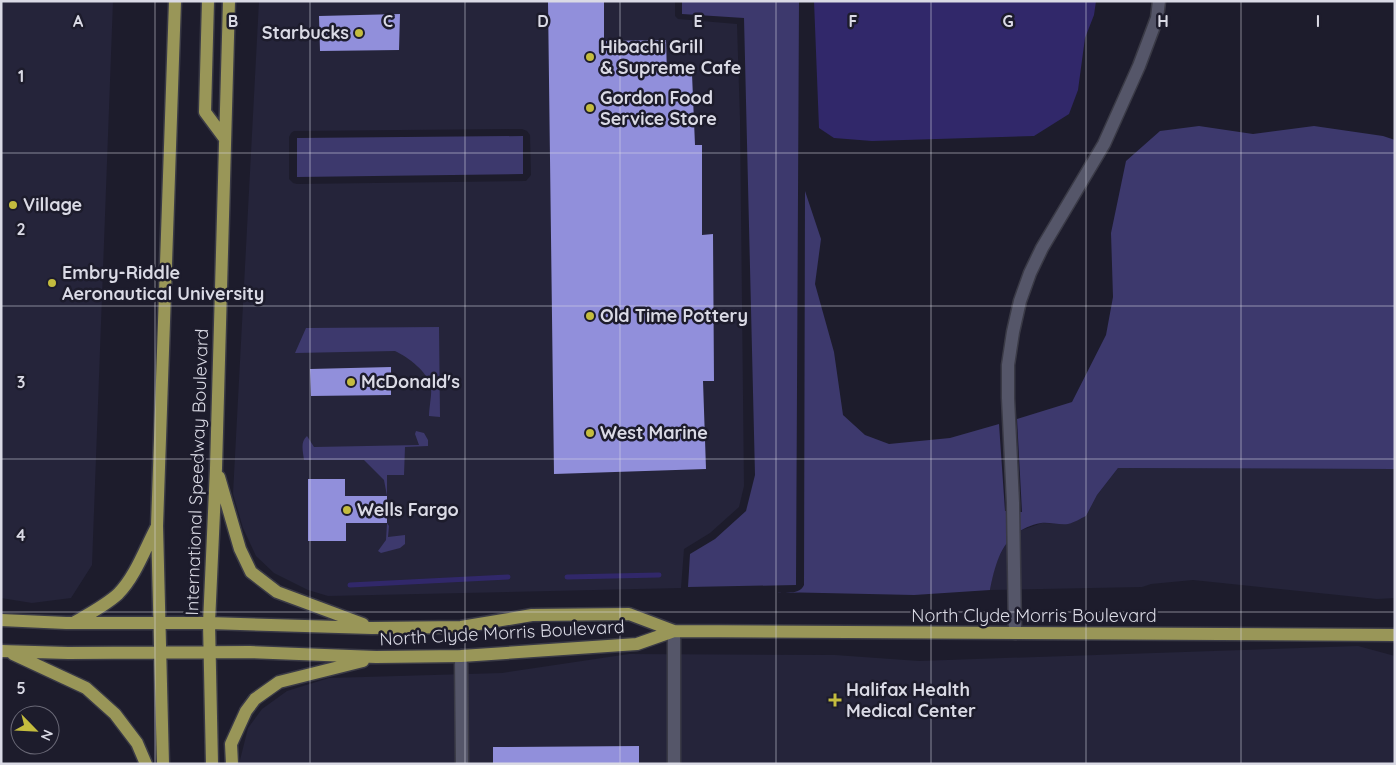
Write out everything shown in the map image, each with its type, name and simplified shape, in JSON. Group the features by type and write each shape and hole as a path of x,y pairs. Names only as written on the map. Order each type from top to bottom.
{"main road":[{"name":"International Speedway Boulevard","path":"163,764 157,526 175,1"},
{"path":"208,1 205,112 225,139"},
{"name":"International Speedway Boulevard","path":"212,764 209,623 216,468 229,1"},
{"path":"216,468 240,549 251,572 277,592 372,628"},
{"path":"66,623 76,622 118,594 130,579 157,526"},
{"name":"North Clyde Morris Boulevard","path":"1,620 66,623 209,623 372,628 461,628 532,615 629,614 674,631"},
{"name":"North Clyde Morris Boulevard","path":"5,652 250,652 376,657 462,656 637,644 674,631 1395,635"},
{"path":"5,652 86,688 115,714 137,743 146,764"},
{"path":"232,764 231,744 246,711 255,698 279,682 376,657"}],"street":[{"path":"1015,634 1008,365 1020,301 1042,248 1104,144 1139,66 1157,18 1159,1"},
{"path":"674,631 674,764"},
{"path":"462,656 462,764"}],"shaded area":[{"name":"Embry-Riddle Aeronautical University","path":"1,1 113,1 92,565 71,598 32,603 1,598"},
{"path":"259,1 675,1 675,16 678,19 737,24 740,120 744,486 739,507 710,533 684,549 681,588 328,596 308,590 274,573 256,556 243,528 233,494","holes":["522,129 530,135 531,175 526,181 297,184 289,179 289,137 294,131"]},
{"path":"682,1 799,1 796,585 688,587 690,554 715,539 746,511 755,475 744,18 682,14"},
{"path":"814,1 1096,1 1094,15 1085,38 1078,90 1069,114 1034,136 872,141 834,138 819,128"},
{"path":"1199,126 1253,134 1314,126 1383,136 1395,140 1395,469 1118,468 1097,495 1086,516 1068,524 1041,523 1018,532 1010,539 995,567 990,590 914,595 791,592 796,592 804,585 805,191 821,239 815,284 834,352 843,415 865,435 889,444 950,438 999,424 1005,511 1022,512 1017,419 1072,402 1106,335 1113,297 1111,233 1126,161 1160,131"},
{"path":"523,136 523,174 297,177 297,138"},
{"path":"439,327 440,417 429,416 431,387 426,376 411,361 395,351 295,353 306,328"},
{"path":"416,431 424,433 428,440 428,446 405,447 404,475 387,475 387,496 384,480 364,460 304,460 303,444 307,436 314,447 419,445 415,434"},
{"path":"1118,468 1395,469 1395,598 1377,599 1193,580 1151,584 1142,587 990,590 995,564 1008,540 1022,530 1042,523 1069,524 1086,516 1097,495"},
{"path":"387,523 389,526 388,537 405,535 405,544 400,548 381,553 378,551 386,540"},
{"name":"Halifax Health Medical Center","path":"1358,646 1395,656 1395,764 239,764 248,728 262,709 287,691 329,678 502,673 629,654 835,655 919,661"}],"building":[{"path":"548,1 604,1 604,41 666,40 667,74 692,74 695,145 702,145 702,235 713,234 714,381 703,381 706,469 554,474"},
{"name":"Starbucks","path":"400,14 399,50 320,51 319,16"},
{"name":"McDonald's","path":"391,367 391,395 311,396 310,369"},
{"name":"Wells Fargo","path":"308,479 345,479 345,496 387,496 387,523 346,523 346,541 308,541"},
{"path":"639,746 639,764 493,764 493,747"}],"waterway":[{"path":"567,577 659,575"},
{"path":"350,585 508,577"}],"place":[{"name":"Starbucks","path":"359,33"},
{"name":"Hibachi Grill & Supreme Cafe","path":"590,57"},
{"name":"Gordon Food Service Store","path":"590,108"},
{"name":"Village","path":"13,205"},
{"name":"Embry-Riddle Aeronautical University","path":"52,283"},
{"name":"Old Time Pottery","path":"590,316"},
{"name":"McDonald's","path":"351,382"},
{"name":"West Marine","path":"590,433"},
{"name":"Wells Fargo","path":"347,510"},
{"name":"Halifax Health Medical Center","path":"835,700"}]}
